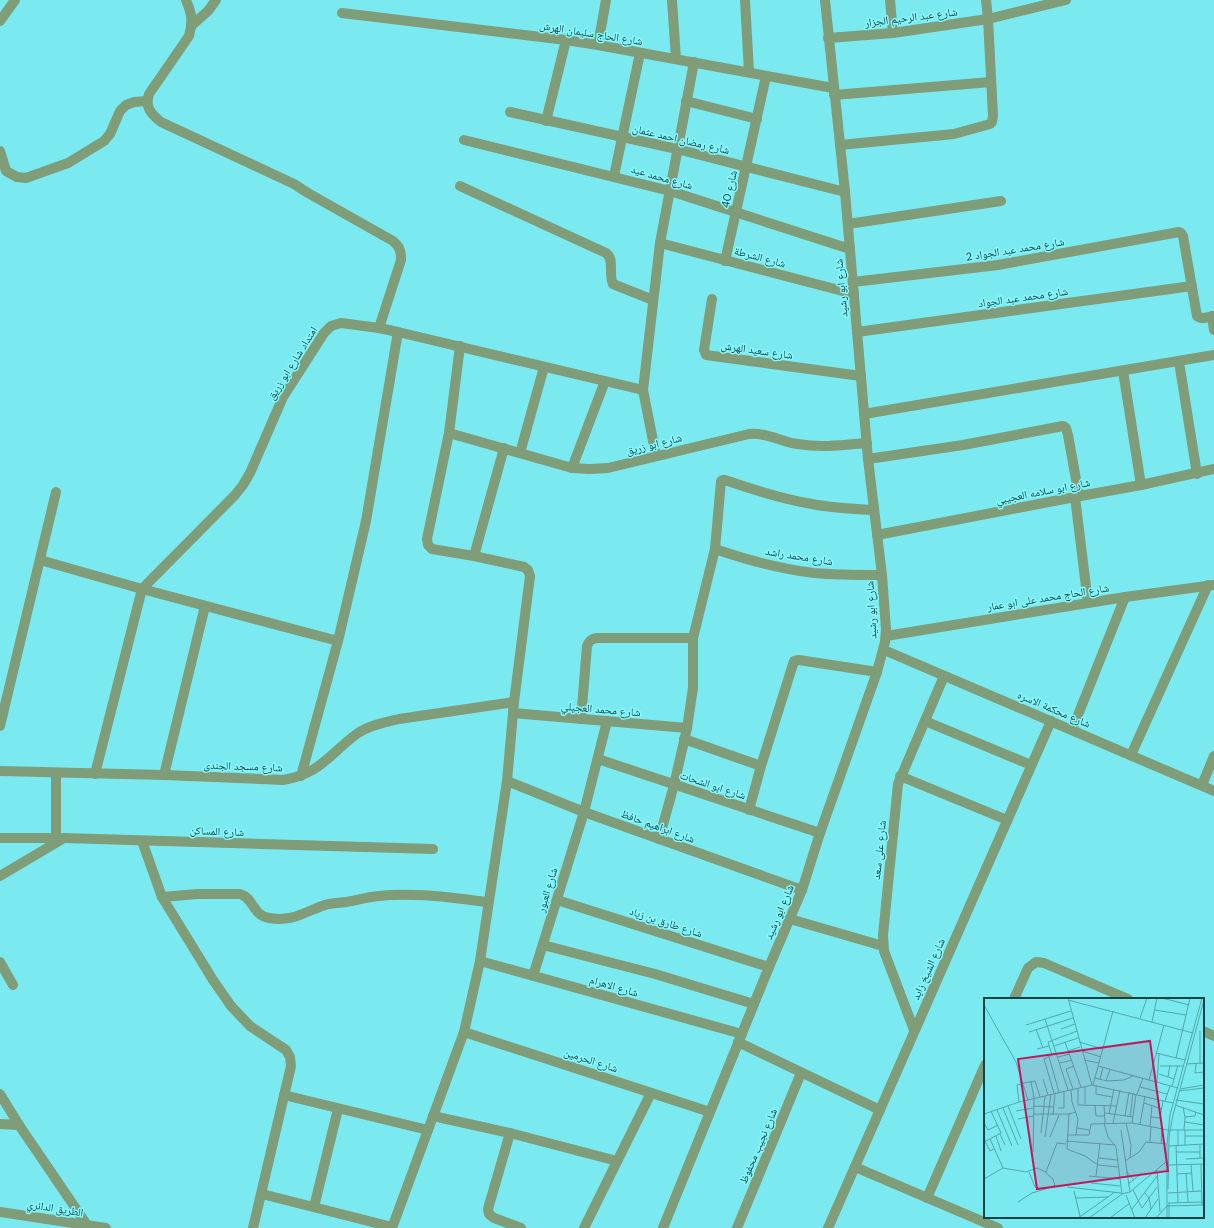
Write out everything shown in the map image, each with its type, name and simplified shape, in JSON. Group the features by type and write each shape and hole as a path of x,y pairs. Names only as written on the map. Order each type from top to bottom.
{"street":[{"path":"0,21 15,0"},
{"path":"186,0 192,17 192,26 189,36 149,94 147,101 152,115 161,122 294,184 398,245 401,250 401,260 379,328"},
{"path":"192,26 208,11 216,0"},
{"path":"598,45 606,0"},
{"path":"672,0 676,59"},
{"path":"745,0 749,72"},
{"name":"شارع ابو رشيد","path":"663,1228 769,967 802,890 820,833 877,672 884,650 886,636 882,575 868,459 845,192 824,0"},
{"path":"890,0 893,33"},
{"path":"840,145 954,134 990,124 992,119 991,82 986,0"},
{"name":"شارع عبد الرحيم الجزار","path":"828,38 893,33 988,19 1066,0"},
{"name":"شارع الحاج سليمان الهرش","path":"342,14 598,45 749,72 834,92 991,82"},
{"path":"546,120 566,40"},
{"path":"614,176 640,53"},
{"path":"656,456 643,390 660,243 694,62"},
{"name":"شارع 40","path":"725,261 766,76"},
{"path":"0,151 6,171 26,178 68,163 98,145 110,134 120,111 126,105 134,102 147,101"},
{"path":"686,102 757,119"},
{"name":"شارع رمضان احمد عثمان","path":"510,112 677,149 845,192"},
{"name":"شارع محمد عيد","path":"464,140 670,191 850,249"},
{"path":"460,186 608,254 610,258 610,279 613,284 653,300"},
{"path":"848,224 1001,201"},
{"name":"شارع محمد عبد الجواد 2","path":"853,282 998,266 1179,232 1183,236 1192,286"},
{"name":"شارع الشرطة","path":"660,243 854,294"},
{"path":"1192,286 1197,316 1199,318 1213,316 1214,330"},
{"name":"شارع محمد عبد الجواد","path":"857,332 1192,286"},
{"name":"شارع سعيد الهرش","path":"712,299 704,350 706,355 861,376"},
{"name":"امتداد شارع ابو زريق","path":"142,589 235,495 243,485 250,473 283,397 324,333 331,326 341,323 379,328 643,390"},
{"path":"301,776 338,641 366,521 398,332"},
{"path":"262,1194 392,1227 464,1032 480,961 507,781 514,702 530,576 528,570 524,567 432,549 428,545 427,539 449,433 460,346"},
{"path":"864,414 1214,355"},
{"path":"1179,362 1197,474"},
{"path":"520,453 544,367"},
{"path":"1123,371 1141,485"},
{"path":"572,468 605,381"},
{"path":"868,459 963,445 1063,426 1066,428 1068,435 1077,496 1088,603"},
{"name":"شارع ابو زريق","path":"449,433 572,468 589,469 608,468 754,433 787,442 810,446 867,443"},
{"path":"474,556 504,448"},
{"name":"شارع ابو سلامه العجيبي","path":"877,535 1141,485 1197,474 1214,469"},
{"path":"659,839 674,785 693,688 693,638 715,549 720,484 723,480 725,480 768,494 813,505 874,510"},
{"path":"0,726 56,492"},
{"name":"شارع محمد راشد","path":"715,549 747,560 780,568 814,573 882,575"},
{"path":"40,560 142,589 338,641"},
{"path":"1131,755 1211,585"},
{"name":"شارع الحاج محمد على ابو عمار","path":"886,636 1126,597 1211,585"},
{"path":"95,774 142,589"},
{"path":"1072,730 1126,597"},
{"path":"164,776 206,606"},
{"path":"581,719 587,646 592,639 693,638"},
{"name":"شارع محكمة الاسره","path":"884,650 1051,720 1214,791"},
{"path":"750,810 761,766 793,662 798,660 877,672"},
{"name":"شارع على سعد","path":"914,1030 883,946 883,934 898,784 900,776 944,676"},
{"name":"شارع مسجد الجندى","path":"0,772 284,780 301,776 321,766 359,732 380,724 399,719 514,702"},
{"name":"شارع محمد العجيلي","path":"513,713 686,728"},
{"name":"شارع الشيخ زايد","path":"828,1228 1051,720"},
{"name":"شارع العبور","path":"533,976 584,812 607,721"},
{"path":"925,721 1031,765"},
{"path":"684,739 761,766"},
{"path":"1202,785 1214,756"},
{"name":"شارع ابو الشحات","path":"598,759 820,833"},
{"path":"0,876 60,838 56,773"},
{"path":"900,776 1007,820"},
{"name":"شارع ابراهيم حافظ","path":"507,781 584,812 802,890"},
{"name":"شارع المساكن","path":"0,838 60,838 434,849"},
{"path":"142,841 162,897 213,980 231,1006 250,1026 286,1050 290,1057 291,1066 253,1228"},
{"path":"162,897 198,894 240,894 248,898 258,914 268,918 283,919 292,918 326,905 380,896 419,895 488,902"},
{"name":"شارع طارق بن زياد","path":"557,900 769,967"},
{"path":"790,919 883,946"},
{"path":"543,944 655,974 754,1004"},
{"name":"شارع الاهرام","path":"480,961 740,1038 801,1073 880,1110"},
{"path":"0,962 13,984"},
{"path":"1014,998 1028,968 1036,962 1044,963 1126,998"},
{"name":"شارع الحرمين","path":"464,1032 710,1112"},
{"path":"1204,1032 1214,1036"},
{"path":"927,1198 984,1068"},
{"name":"شارع نجيب محفوظ","path":"736,1228 801,1073"},
{"path":"584,1228 651,1093"},
{"path":"0,1094 87,1227"},
{"path":"284,1096 428,1130"},
{"path":"314,1207 338,1109"},
{"path":"433,1116 510,1133 617,1161"},
{"path":"0,1124 19,1125"},
{"path":"510,1133 488,1209 489,1214 494,1218 521,1228"},
{"path":"855,1167 998,1228"},
{"name":"الطريق الدائري","path":"0,1212 52,1224 106,1228"}]}
